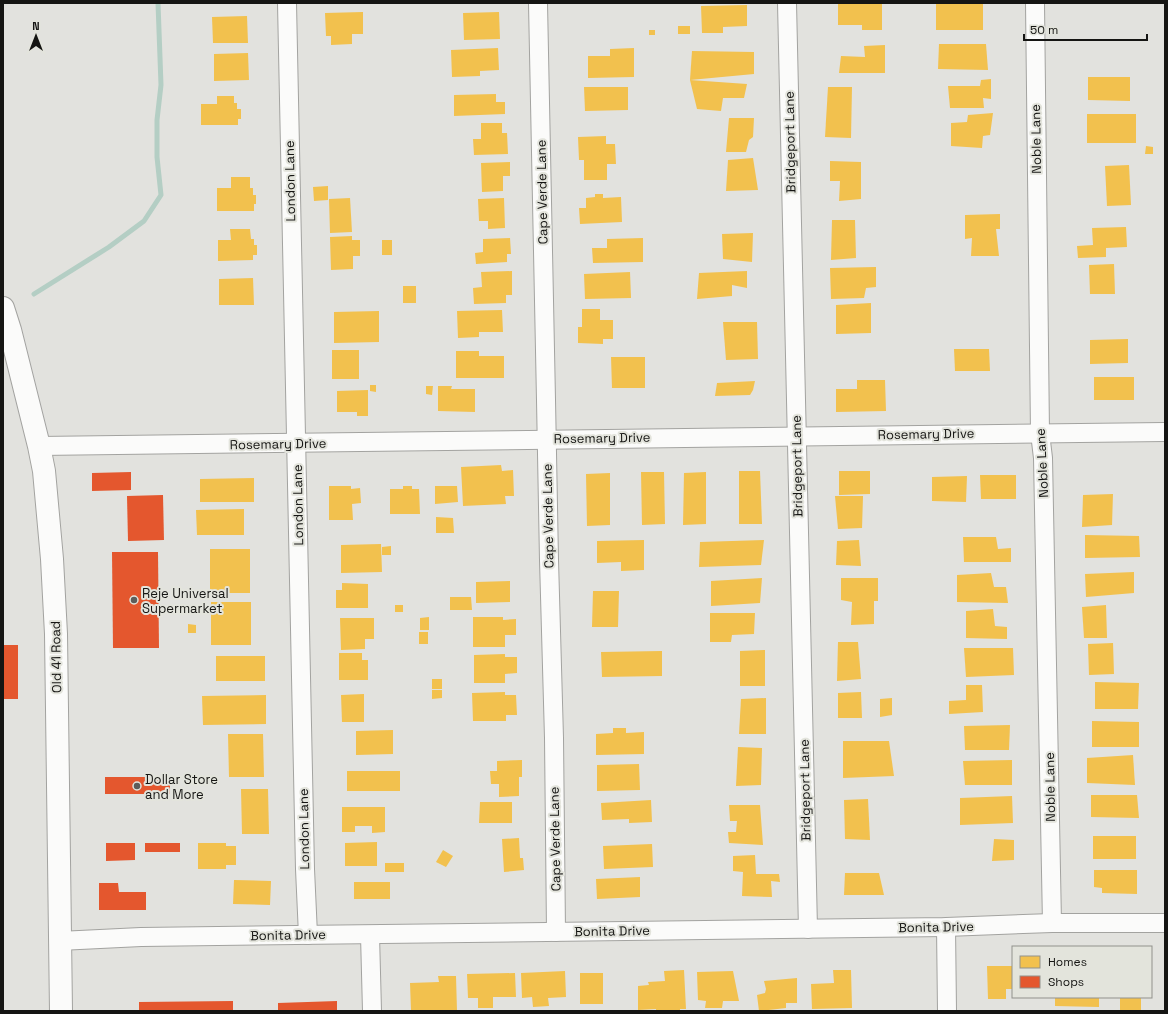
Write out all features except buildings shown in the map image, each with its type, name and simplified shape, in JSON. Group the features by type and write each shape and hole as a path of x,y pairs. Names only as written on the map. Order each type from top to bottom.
{"street":[{"name":"London Lane","path":"287,3 305,861 308,935"},
{"name":"Cape Verde Lane","path":"538,3 546,439 554,738 556,932"},
{"name":"Bridgeport Lane","path":"787,3 808,929"},
{"name":"Noble Lane","path":"1035,3 1040,433 1043,458 1052,923"},
{"name":"Old 41 Road","path":"3,308 10,330 44,471 52,559 56,634 60,1011"},
{"name":"Rosemary Drive","path":"39,446 1165,432"},
{"name":"Bonita Drive","path":"59,941 141,937 946,927 1052,923 1165,923"},
{"path":"946,927 947,1011"},
{"path":"370,935 372,1011"}],"waterway":[{"path":"34,294 109,247 144,221 161,195 157,157 157,120 161,85 158,3"}],"place":[{"name":"Reje Universal Supermarket","path":"134,600"},
{"name":"Dollar Store and More","path":"137,786"}]}
